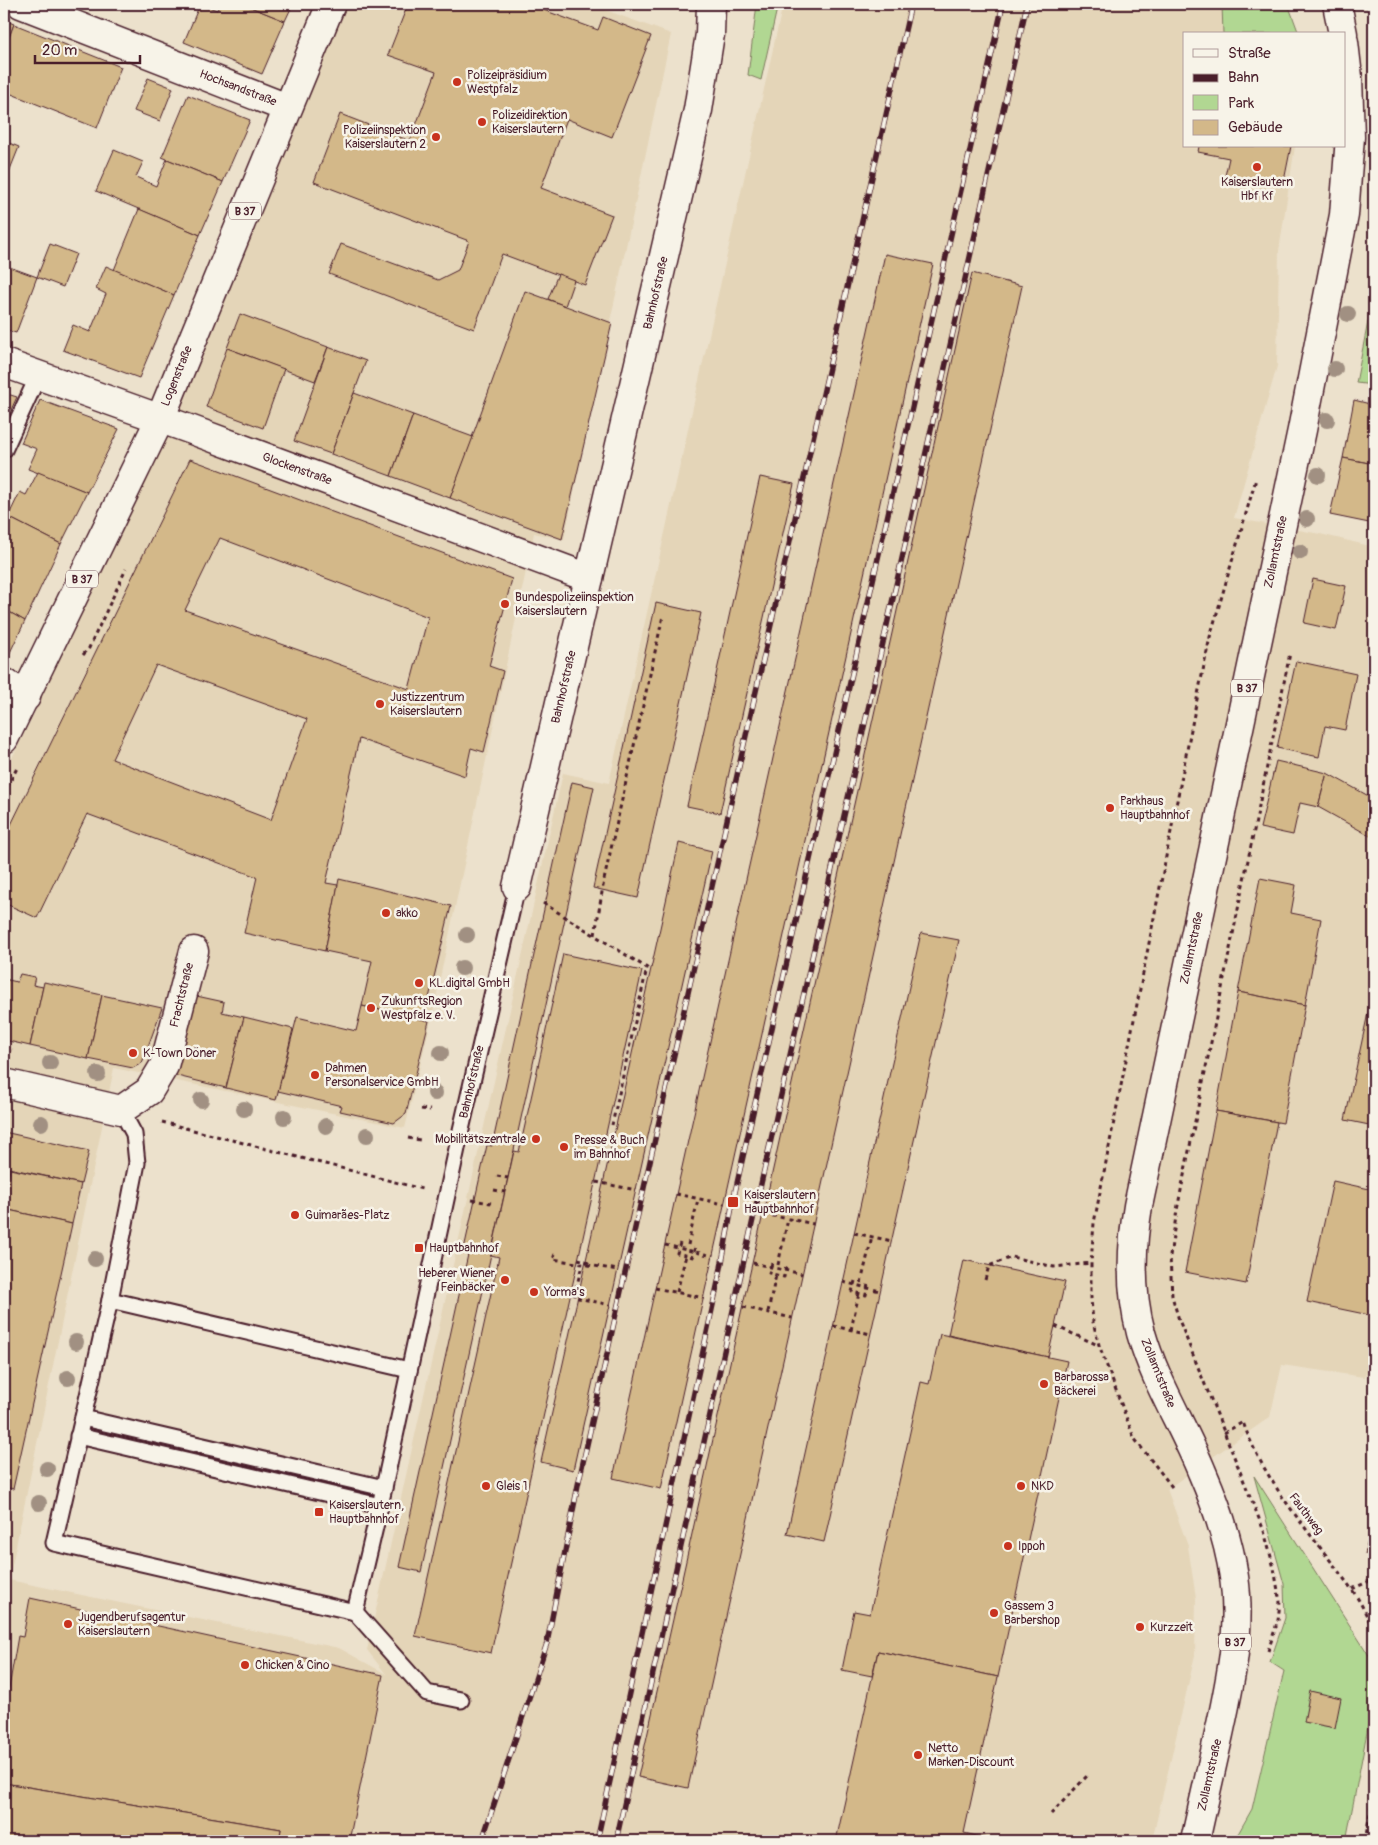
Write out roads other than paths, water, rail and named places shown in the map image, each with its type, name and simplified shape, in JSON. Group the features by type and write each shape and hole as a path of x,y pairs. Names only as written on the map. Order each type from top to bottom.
{"main road":[{"name":"Hochsandstraße","path":"21,4 287,108"},
{"name":"Logenstraße","path":"4,739 15,689 160,419 331,4"},
{"name":"Bahnhofstraße","path":"517,887 698,110 710,34 711,4"},
{"path":"1337,4 1343,32"},
{"name":"Zollamtstraße","path":"1195,1841 1229,1690 1237,1612 1234,1577 1227,1547 1202,1472 1148,1356 1135,1301 1133,1234 1302,430 1344,215 1350,137 1346,60"},
{"name":"Glockenstraße","path":"4,363 589,578"},
{"name":"Frachtstraße","path":"121,1110 149,1091 164,1066 194,951"},
{"path":"4,1083 121,1110"}],"lane":[{"path":"4,450 38,376"},
{"name":"Bahnhofstraße","path":"409,1370 517,887"},
{"path":"121,1110 134,1134 138,1163 110,1300 54,1543 355,1612 427,1693 461,1700"},
{"path":"110,1300 409,1370 355,1612"},
{"path":"83,1418 384,1488"},
{"path":"78,1436 380,1506"}],"railway":[{"path":"482,1841 547,1643 578,1485 639,1210 911,4"},
{"path":"597,1841 721,1268 733,1201 1003,4"},
{"path":"616,1841 756,1206 1027,4"}],"place":[{"name":"Polizeipräsidium Westpfalz","path":"457,82"},
{"name":"Polizeidirektion Kaiserslautern","path":"482,122"},
{"name":"Polizeiinspektion Kaiserslautern 2","path":"436,137"},
{"name":"Kaiserslautern Hbf Kf","path":"1257,167"},
{"name":"Bundespolizeiinspektion Kaiserslautern","path":"505,604"},
{"name":"Justizzentrum Kaiserslautern","path":"380,704"},
{"name":"Parkhaus Hauptbahnhof","path":"1110,808"},
{"name":"akko","path":"386,913"},
{"name":"KL.digital GmbH","path":"419,983"},
{"name":"ZukunftsRegion Westpfalz e. V.","path":"371,1008"},
{"name":"K-Town Döner","path":"133,1053"},
{"name":"Dahmen Personalservice GmbH","path":"315,1075"},
{"name":"Mobilitätszentrale","path":"536,1139"},
{"name":"Presse & Buch im Bahnhof","path":"564,1147"},
{"name":"Kaiserslautern Hauptbahnhof","path":"733,1202"},
{"name":"Guimarães-Platz","path":"295,1215"},
{"name":"Hauptbahnhof","path":"419,1248"},
{"name":"Heberer Wiener Feinbäcker","path":"505,1280"},
{"name":"Yorma's","path":"534,1292"},
{"name":"Barbarossa Bäckerei","path":"1044,1384"},
{"name":"Gleis 1","path":"486,1486"},
{"name":"NKD","path":"1021,1486"},
{"name":"Kaiserslautern, Hauptbahnhof","path":"319,1512"},
{"name":"Ippoh","path":"1008,1546"},
{"name":"Gassem 3 Barbershop","path":"994,1613"},
{"name":"Jugendberufsagentur Kaiserslautern","path":"68,1624"},
{"name":"Kurzzeit","path":"1140,1627"},
{"name":"Chicken & Cino","path":"245,1665"},
{"name":"Netto Marken-Discount","path":"918,1755"}]}
